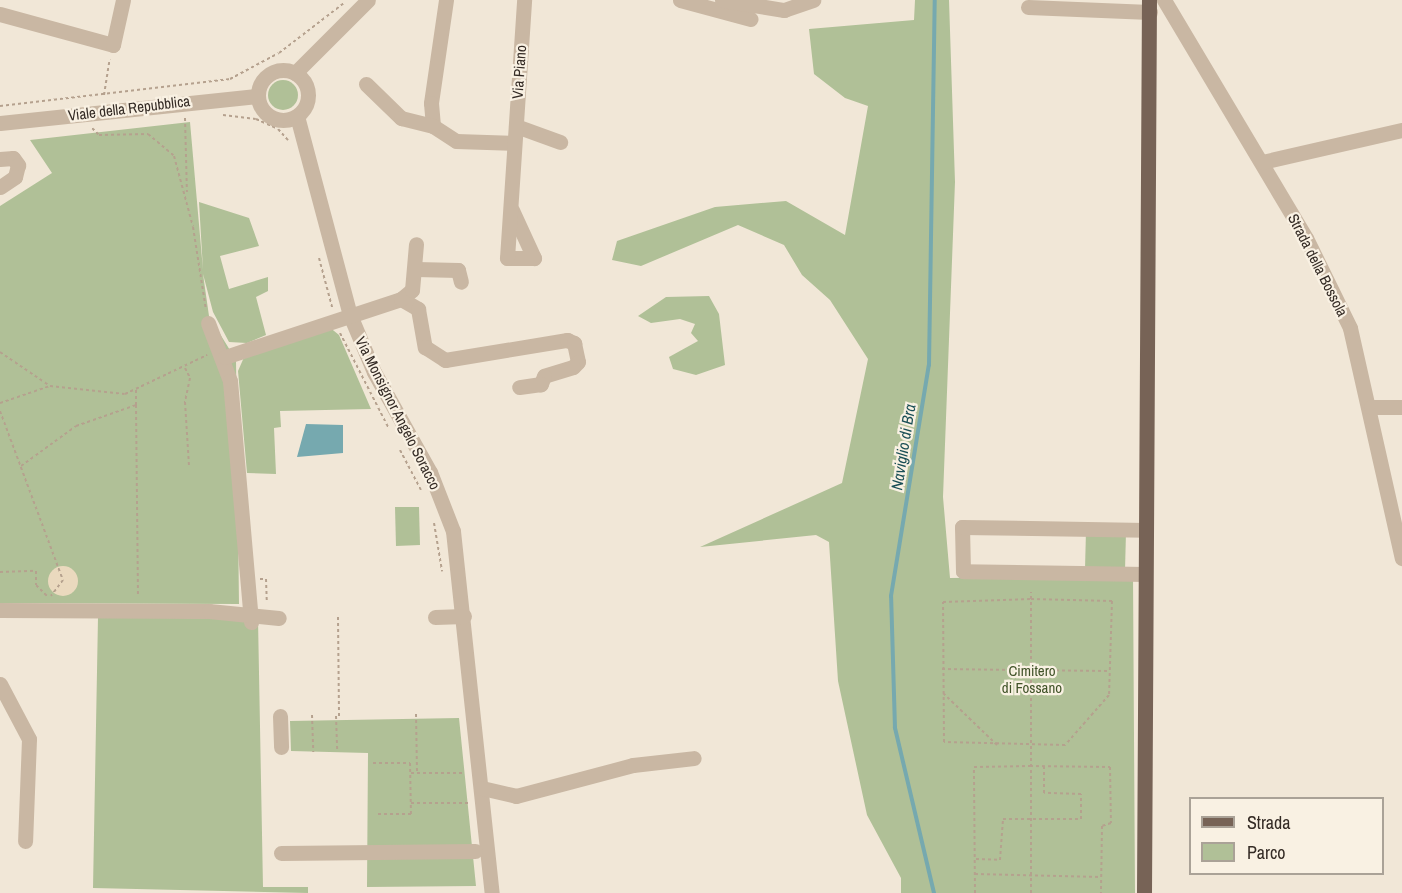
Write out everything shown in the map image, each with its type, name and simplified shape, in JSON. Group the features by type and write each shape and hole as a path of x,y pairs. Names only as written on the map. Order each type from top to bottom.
{"main road":[{"path":"1144,893 1150,6"}],"street":[{"path":"0,14 113,45 123,0"},
{"path":"295,73 328,35 368,0"},
{"path":"328,35 377,0"},
{"path":"433,126 431,103 446,0"},
{"name":"Via Piano","path":"512,210 512,143 516,126 524,0"},
{"path":"680,0 751,19"},
{"path":"722,0 784,10 813,0"},
{"name":"Strada della Bossola","path":"1164,0 1262,162 1350,328 1371,407 1402,558"},
{"path":"1028,7 1150,6"},
{"path":"285,70 295,73 308,89 297,116 277,119 267,115 258,96 266,77 285,70"},
{"path":"366,84 401,118 433,126 456,141 512,143"},
{"name":"Viale della Repubblica","path":"0,123 258,96"},
{"name":"Via Monsignor Angelo Soracco","path":"297,116 343,317 442,502 453,531 464,616 473,788 492,893"},
{"path":"516,126 560,142"},
{"path":"1262,162 1402,130"},
{"path":"0,159 13,158 18,165 15,177 0,187"},
{"path":"220,355 401,299 412,290 416,268 416,244"},
{"path":"416,268 458,270 461,282"},
{"path":"401,299 418,309 425,347 445,360 567,340 574,343 578,362 573,367 544,376 541,384 519,387"},
{"path":"208,322 220,355 248,578 250,618"},
{"path":"1371,407 1402,407"},
{"path":"1145,530 962,527 963,571 1145,574"},
{"path":"0,610 58,606 250,618 273,616"},
{"path":"435,616 464,616"},
{"path":"0,684 29,739 26,841"},
{"path":"280,716 281,747"},
{"path":"473,788 516,796 633,765 693,758"},
{"path":"281,853 475,851"}],"path":[{"path":"0,106 104,95 241,75 348,0"},
{"path":"104,95 113,45"},
{"path":"174,117 193,115"},
{"path":"219,115 256,119 278,129 290,142"},
{"path":"185,116 187,195"},
{"path":"102,127 91,128 99,135 129,132 160,139 179,167 187,195 208,322"},
{"path":"317,247 372,402 392,434"},
{"path":"0,352 50,386"},
{"path":"0,403 50,386 111,394 136,390 220,355"},
{"path":"185,368 190,378 185,402 189,466"},
{"path":"136,390 138,599"},
{"path":"21,466 76,426 136,405"},
{"path":"0,411 63,580 58,606"},
{"path":"397,442 426,499"},
{"path":"433,516 443,576"},
{"path":"0,572 36,571 36,585 58,606"},
{"path":"248,578 266,579 273,616"},
{"path":"1031,592 1029,819 1031,893"},
{"path":"1031,599 1112,601 1109,695 1065,745 1030,746 944,742 940,669 943,602 1031,599"},
{"path":"337,752 338,617"},
{"path":"940,669 1110,671"},
{"path":"943,693 997,745"},
{"path":"416,714 417,773"},
{"path":"312,716 313,752"},
{"path":"466,761 473,788 471,812"},
{"path":"373,763 410,763 411,773 411,814 375,814"},
{"path":"975,893 974,767 1030,766 1110,767 1110,823 1102,826 1101,893"},
{"path":"975,859 1000,860 1003,819 1081,819 1081,794 1044,793 1044,767"},
{"path":"411,773 467,772"},
{"path":"411,803 470,803"},
{"path":"975,874 1101,877"}],"green space":[{"name":"Cimitero di Fossano","path":"915,0 949,0 955,182 943,497 950,578 1133,576 1135,893 901,893 901,878 867,815 838,681 829,542 816,535 700,547 842,483 868,359 830,300 802,275 784,245 738,225 641,266 612,260 617,241 715,207 786,201 845,235 868,106 845,98 814,74 809,29 914,20"},
{"path":"283,80 294,84 298,95 294,106 283,110 272,106 268,95 272,84"},
{"path":"190,122 203,270 199,202 249,218 259,246 220,256 229,289 268,277 268,291 256,297 266,335 247,343 229,342 213,312 203,274 209,316 236,360 239,604 0,603 0,206 52,173 30,140"},
{"path":"709,296 719,314 725,365 696,375 673,369 669,357 698,341 691,333 695,324 680,319 651,323 638,316 666,297"},
{"path":"328,326 339,335 371,409 280,411 281,427 274,428 276,474 247,473 238,371 245,355"},
{"path":"395,507 419,507 420,545 396,546"},
{"path":"1086,531 1126,532 1125,570 1085,569"},
{"path":"98,617 258,619 263,887 308,887 308,893 93,888"},
{"path":"459,718 476,886 367,887 368,753 291,751 290,721"}],"shaded area":[{"path":"63,566 69,567 77,575 77,587 69,595 63,596 57,595 49,587 48,581 49,575 57,567"}],"water":[{"path":"306,424 343,425 343,453 297,457"}],"waterway":[{"name":"Naviglio di Bra","path":"934,893 895,728 891,596 929,365 935,0"}]}
